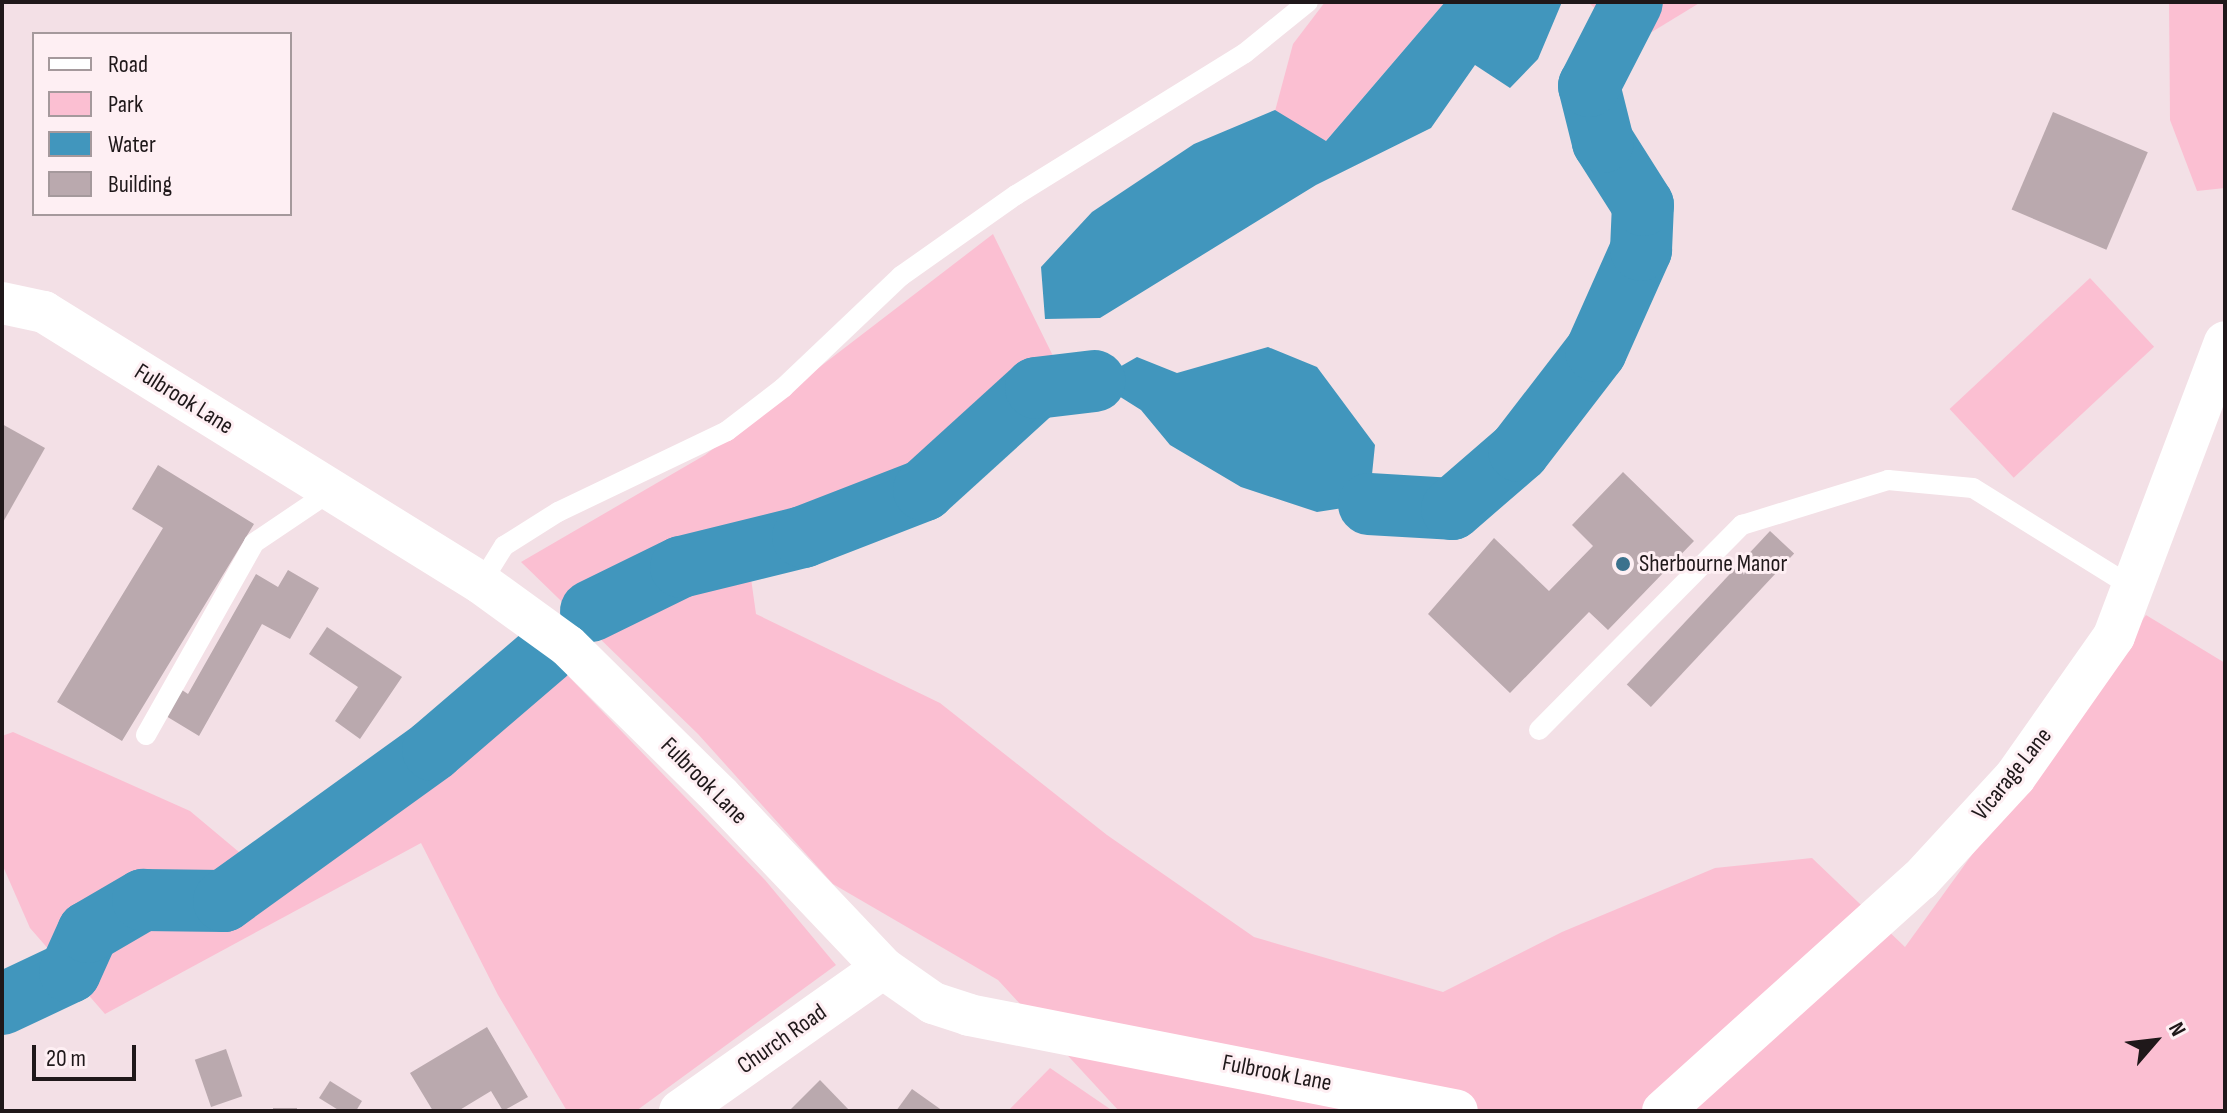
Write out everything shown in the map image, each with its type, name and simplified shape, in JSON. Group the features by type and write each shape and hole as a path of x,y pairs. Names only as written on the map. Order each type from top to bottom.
{"street":[{"name":"Fulbrook Lane","path":"2,303 44,312 481,583 568,646 720,796 883,968 933,1003 969,1015 1457,1111"},
{"name":"Vicarage Lane","path":"1663,1111 1920,880 2015,777 2114,636 2225,342"},
{"name":"Church Road","path":"680,1111 883,968"}],"lane":[{"path":"481,583 504,546 558,512 727,431 783,388 901,276 1016,195 1245,53 1308,2"},
{"path":"1539,730 1742,525 1888,480 1973,488 2132,587"},
{"path":"146,735 254,543 331,491"}],"green space":[{"path":"1325,2 1445,2 1325,142 1275,111 1293,44"},
{"path":"1588,2 1701,2 1642,38 1616,28"},
{"path":"2169,2 2225,2 2225,188 2197,191 2170,120"},
{"path":"993,234 1053,356 1013,410 924,490 803,537 747,550 756,614 940,703 1107,835 1254,937 1443,992 1562,932 1715,868 1812,858 1905,947 2146,615 2225,663 2225,1111 1119,1111 998,980 833,884 698,734 521,562 705,455"},
{"path":"2090,278 2154,347 2014,478 1950,409"},
{"path":"546,653 765,880 836,965 636,1111 567,1111 498,995 421,843 105,1014 30,928 2,864 2,736 13,732 190,811 263,872 433,750"},
{"path":"1050,1068 1113,1111 1008,1111"}],"water":[{"path":"1445,2 1562,2 1538,59 1510,88 1475,65 1431,128 1316,185 1100,318 1045,319 1041,267 1092,212 1194,144 1275,110 1326,141"},
{"path":"1268,347 1317,367 1375,445 1369,504 1317,512 1241,487 1170,445 1141,410 1095,381 1137,357 1177,373"}],"building":[{"path":"2053,112 2148,152 2106,250 2012,210"},
{"path":"2,424 45,448 2,524"},
{"path":"158,465 254,524 122,741 57,702 163,528 132,509"},
{"name":"Sherbourne Manor","path":"1623,472 1694,541 1608,630 1589,612 1510,693 1428,614 1494,538 1549,591 1593,546 1572,525"},
{"path":"1770,531 1794,554 1651,707 1627,685"},
{"path":"288,570 319,588 290,639 262,624 199,736 161,713 176,686 188,694 256,574 278,587"},
{"path":"327,627 402,677 360,739 335,721 358,687 309,654"},
{"path":"487,1027 528,1097 503,1111 491,1091 458,1111 433,1111 410,1073"},
{"path":"226,1049 242,1096 211,1107 195,1060"},
{"path":"820,1080 850,1111 789,1111"},
{"path":"330,1081 362,1101 356,1111 340,1111 319,1098"},
{"path":"912,1089 943,1111 896,1111"},
{"path":"273,1108 297,1108 297,1111 273,1111"}],"waterway":[{"path":"1369,504 1452,509 1519,451 1596,351 1641,250 1643,205 1603,142 1589,86 1632,2"},
{"path":"591,611 681,567 803,537 924,490 1036,388 1095,381"},
{"path":"2,1004 70,972 88,932 143,900 224,901 433,750 546,653"}],"place":[{"name":"Sherbourne Manor","path":"1623,564"}]}
